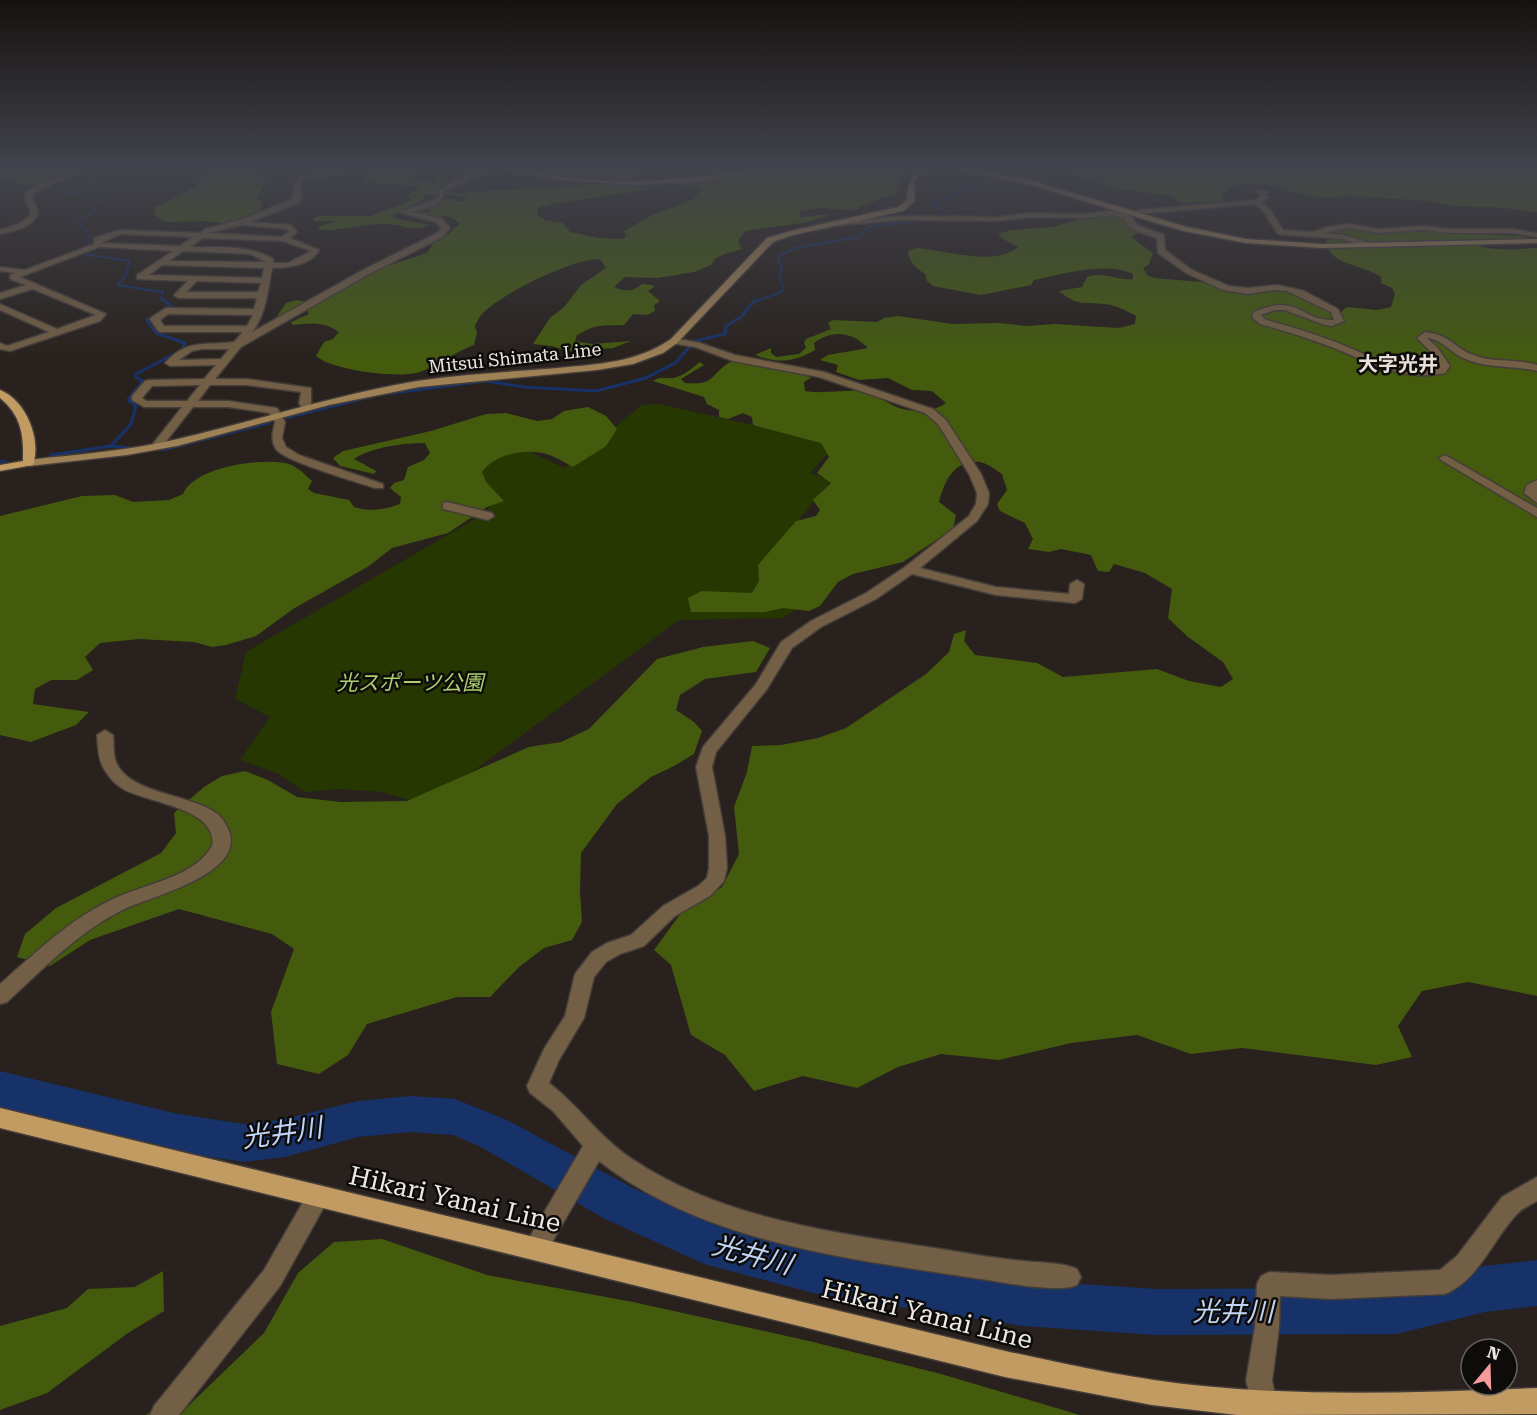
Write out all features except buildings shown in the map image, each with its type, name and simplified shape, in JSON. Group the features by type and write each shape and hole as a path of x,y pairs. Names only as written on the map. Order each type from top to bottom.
{"main road":[{"name":"Mitsui Shimata Line","path":"29,463 156,447 195,439 307,408 419,384 617,364 646,356 674,341 765,244 779,236 797,232"},
{"path":"1201,232 1246,241 1299,245 1537,241"},
{"path":"0,393 18,408 30,434 29,463 0,468"},
{"name":"Hikari Yanai Line","path":"0,1118 1005,1364 1100,1383 1189,1397 1309,1411 1537,1401"}],"street":[{"path":"92,247 97,240 120,232"},
{"path":"121,232 284,239 315,250 314,253 294,264 269,266 161,263"},
{"path":"207,232 140,277 266,281"},
{"path":"284,239 293,232"},
{"path":"223,362 170,363 194,346 243,344 250,337 443,232"},
{"path":"1148,232 1161,237 1161,251 1184,269 1235,290 1247,291 1262,287 1288,289 1335,311 1339,321 1326,323 1293,308 1276,307 1257,314 1263,322 1418,374 1442,371 1445,366 1422,338 1425,335 1447,339 1466,356 1537,368"},
{"path":"1282,232 1343,237 1364,244"},
{"path":"1316,234 1320,232"},
{"path":"1518,232 1537,235"},
{"path":"0,346 7,349 97,319 102,314 13,277 92,247 250,252 267,258 270,261 259,312 249,329 156,447"},
{"path":"0,269 24,272"},
{"path":"194,280 178,295 262,295"},
{"path":"0,296 33,286"},
{"path":"0,307 56,332"},
{"path":"249,329 161,329 155,319 166,311 259,312"},
{"path":"674,341 697,345 734,358 821,374 929,411 942,422 975,474 983,493 982,504 973,518 910,570 871,596 816,624 786,645 762,686 720,734 709,751 705,767 717,836 718,868 715,881 704,891 669,911 650,931 637,940 614,948 599,957 585,974 574,1018 551,1055 537,1086 560,1104 592,1152 623,1166 655,1186 725,1215 764,1228 869,1250 1022,1273 1069,1277"},
{"path":"307,408 304,403 307,390 247,382 149,383 136,398 144,404 239,405 273,410 274,417 280,422 277,438 281,449 295,457 379,486"},
{"path":"1444,458 1537,513"},
{"path":"1537,483 1530,487 1530,493 1537,499"},
{"path":"447,506 488,516"},
{"path":"910,570 996,591 1075,599 1077,584"},
{"path":"0,996 107,909 180,880 202,868 217,854 223,837 218,823 205,813 121,781 110,765 105,735"},
{"path":"536,1248 592,1152"},
{"path":"1264,1404 1259,1381 1268,1327 1269,1284 1331,1287 1445,1282 1465,1264 1510,1205 1537,1188"},
{"path":"163,1415 272,1278 319,1196"}],"green space":[{"path":"451,232 570,232 599,238 622,239 626,236 624,232 744,232 738,241 742,249 724,254 715,259 711,265 694,272 657,278 625,277 614,287 629,290 642,284 654,287 648,291 660,301 654,305 655,311 647,315 633,314 624,325 600,326 590,329 577,335 575,341 592,344 631,341 613,348 567,351 552,346 533,344 550,318 564,307 581,285 606,268 600,259 573,264 504,297 480,317 475,326 477,333 474,345 434,366 410,374 366,372 324,361 316,356 324,342 333,339 339,332 323,324 293,325 291,322 309,314 307,310 293,311 275,319 286,303 297,300 318,304 381,268 427,253 432,246 430,243"},
{"path":"1004,232 1139,232 1131,237 1153,253 1149,264 1143,268 1147,275 1154,278 1224,284 1246,292 1278,289 1295,293 1332,312 1341,312 1347,307 1377,310 1391,307 1395,294 1392,288 1381,283 1381,277 1333,255 1328,249 1326,240 1334,239 1335,232 1383,234 1447,232 1530,238 1469,241 1493,249 1537,248 1537,996 1468,982 1422,991 1398,1026 1412,1057 1376,1065 1242,1048 1191,1054 1137,1035 1071,1043 999,1060 941,1054 898,1067 857,1088 803,1076 754,1091 725,1055 691,1035 671,965 654,950 681,913 722,887 739,854 734,807 747,772 752,746 781,745 818,738 846,728 926,674 949,652 954,634 966,630 964,641 975,655 1037,663 1063,677 1157,669 1189,681 1221,687 1233,679 1223,662 1188,637 1168,618 1172,589 1145,573 1114,564 1109,572 1098,571 1091,555 1061,549 1049,552 1028,549 1033,539 1025,523 1000,511 997,504 1007,490 1002,474 980,462 963,464 957,468 944,487 939,502 956,515 953,529 903,562 853,574 838,582 820,606 809,611 783,608 765,612 691,612 688,598 702,591 752,593 759,581 758,565 796,521 816,516 820,510 813,500 831,483 817,473 829,457 821,443 753,425 752,417 743,413 728,419 719,417 719,410 707,404 704,397 653,381 681,376 700,362 704,365 681,379 685,383 703,383 732,361 801,373 811,378 804,382 805,391 862,392 871,394 898,408 920,411 934,409 946,403 932,391 912,390 888,378 859,380 836,372 838,365 820,360 828,355 868,348 855,338 842,334 828,336 814,343 815,350 793,359 779,361 755,355 771,348 771,353 776,357 799,354 806,348 804,343 806,339 831,329 828,323 833,320 877,322 884,318 898,316 952,324 998,323 1027,326 1055,324 1119,328 1135,324 1136,316 1121,308 1076,301 1059,291 1082,287 1087,277 1093,275 1133,279 1133,274 1123,270 1098,269 1071,272 1034,280 1031,285 981,295 933,286 927,281 925,274 913,265 908,251 916,248 983,257 1008,253 1018,247 998,234"},
{"name":"光スポーツ公園","path":"659,404 822,441 829,452 810,473 831,481 767,558 801,606 783,618 679,620 427,805 381,792 340,789 305,792 279,774 240,760 270,717 235,699 246,652 470,522 491,507 458,478 512,443 564,468 642,405"},
{"path":"588,407 606,416 617,429 606,446 573,467 542,453 526,452 501,457 482,472 486,482 504,501 487,507 448,533 392,548 369,566 293,609 256,636 212,647 194,642 139,639 100,643 85,657 93,670 77,680 51,680 35,689 33,704 89,712 76,725 31,742 0,735 0,516 82,496 115,495 133,502 169,500 183,494 189,485 213,471 228,466 259,462 285,463 296,467 312,481 308,489 314,493 349,500 354,507 360,509 382,509 400,504 401,497 390,488 394,483 404,480 408,467 424,460 430,453 425,443 388,446 354,459 376,471 374,474 340,466 333,458 343,451 431,431 486,414 506,413 537,421 552,419 564,411"},
{"path":"753,641 770,648 756,672 705,679 680,695 676,710 694,722 702,731 694,754 651,777 617,804 581,853 582,922 572,940 544,948 519,967 490,997 457,997 367,1024 348,1055 319,1074 277,1064 271,1012 294,949 272,934 179,909 90,940 50,966 17,957 25,934 56,908 161,853 176,833 174,813 204,787 222,776 245,771 268,780 297,797 341,802 407,801 529,747 561,742 589,729 657,659 703,647"},
{"path":"382,1239 487,1275 633,1302 809,1341 941,1374 1080,1415 146,1415 150,1412 185,1409 264,1333 298,1273 334,1242"},
{"path":"163,1271 164,1311 128,1333 47,1393 0,1410 0,1326 67,1308 88,1289 135,1287"}],"waterway":[{"path":"87,232 91,236 88,249 84,254 129,261 126,275 117,285 163,292 161,299 165,302"},
{"path":"754,302 779,293 784,288 779,278 782,265 778,260 779,256 795,248 859,237 863,232"},
{"path":"111,446 131,424 136,406 128,400 143,381 136,377 136,374 182,350 185,343 156,333 147,320 169,307 170,305 163,300"},
{"path":"286,418 378,395 485,381 525,387 596,391 646,378 675,363 695,341 725,334 726,326 741,317 755,300"},
{"path":"163,450 269,423"},
{"path":"51,455 111,446"},
{"path":"111,446 131,448"},
{"path":"0,462 5,461"},
{"name":"光井川","path":"0,1089 178,1133 244,1143 285,1138 358,1119 411,1114 455,1117 493,1133 620,1204 704,1242 817,1272 1023,1303 1156,1312 1397,1311 1485,1289 1537,1283"}],"district":[{"name":"大字光井","path":"1398,364"}]}
